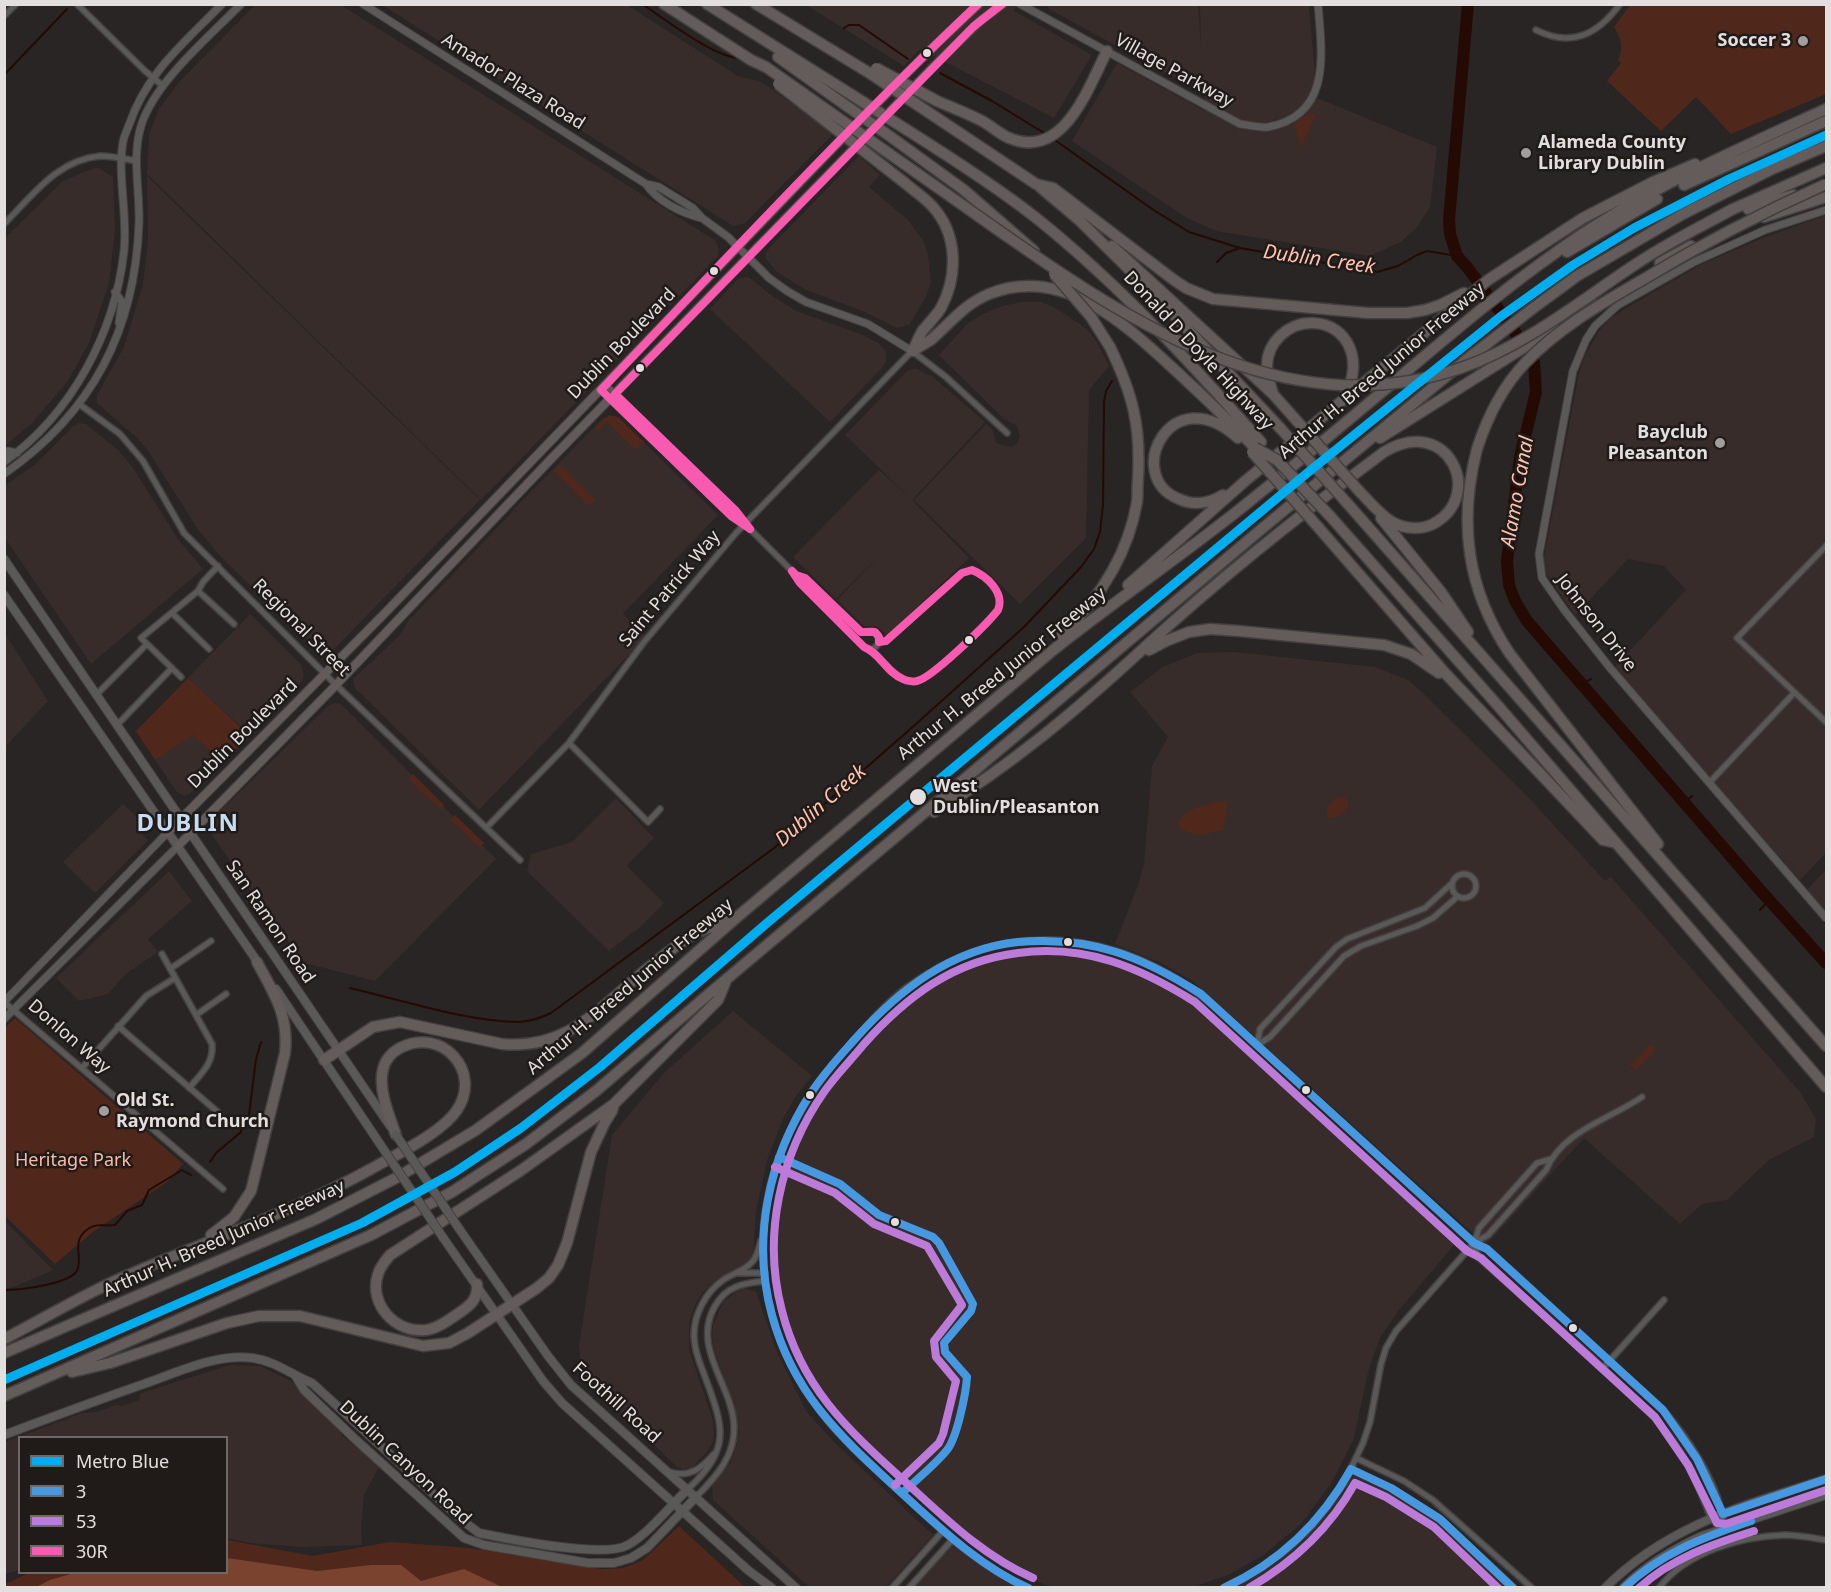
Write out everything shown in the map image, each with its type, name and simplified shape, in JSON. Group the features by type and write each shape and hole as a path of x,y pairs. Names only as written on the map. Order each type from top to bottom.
{"highway":[{"path":"664,4 751,60 766,67 1052,268 1112,306 1234,365 1310,384 1347,387 1400,383 1441,374 1481,361 1528,336 1648,257 1733,209 1827,184"},
{"name":"Donald D Doyle Highway","path":"707,4 999,190 1072,248 1175,345 1256,447"},
{"name":"Donald D Doyle Highway","path":"756,4 871,71 1036,184 1079,220 1161,301 1281,429 1469,641"},
{"path":"765,41 770,52 964,190 1034,252 1079,302 1110,347 1125,381 1135,417 1140,454 1137,499 1125,545 1107,581 1093,602 1061,636 1052,651"},
{"path":"871,71 1019,141 1041,140 1063,129 1072,119 1107,51"},
{"path":"751,60 905,183 934,208 944,223 953,257 948,294 912,351"},
{"name":"Arthur H. Breed Junior Freeway","path":"4,1353 316,1219 438,1154 513,1105 582,1053 736,918 1052,651 1098,614 1225,522 1510,286 1620,211 1719,158 1827,109"},
{"path":"1544,261 1565,254 1694,179 1827,121"},
{"path":"4,1396 330,1255 413,1214 490,1168 561,1119 1494,338 1577,276 1683,214 1770,170 1827,146"},
{"path":"1098,614 1244,482 1327,414 1456,301 1507,266 1607,204 1683,168 1719,158"},
{"path":"1749,206 1827,168"},
{"path":"1036,184 1053,188 1174,280 1213,299 1389,314 1425,310 1456,301"},
{"path":"1663,861 1663,852 1510,654 1491,622 1473,572 1467,533 1468,489 1489,418 1506,387 1524,364 1554,336 1609,299 1676,260 1783,203 1827,184"},
{"path":"1359,449 1393,431 1551,329 1687,249 1731,229 1827,197"},
{"path":"1079,220 1126,257 1273,394 1360,492 1441,592 1468,633 1469,641 1827,1046"},
{"path":"912,351 931,339 956,314 973,302 1011,288 1031,286 1051,288 1070,293 1106,313 1143,341 1256,447 1318,527 1416,641 1603,840 1616,843"},
{"path":"1273,394 1267,365 1270,351 1277,339 1288,329 1301,324 1324,325 1344,338 1354,359 1351,384 1343,398 1327,414"},
{"path":"1244,482 1207,502 1185,502 1174,497 1159,481 1154,457 1157,446 1163,434 1173,425 1198,418 1221,424 1277,460 1330,516 1500,708 1827,1087"},
{"path":"906,829 962,796 1030,747 1278,535 1353,475 1395,445 1414,441 1432,444 1450,458 1458,477 1456,499 1450,511 1440,520 1428,526 1416,528 1395,523 1387,518 1360,492"},
{"path":"1131,661 1166,641 1199,630 1239,631 1384,645 1411,654 1428,665 1489,720"},
{"path":"324,1060 374,1027 400,1022 517,1046 547,1041 563,1035 590,1017 691,936 736,918"},
{"path":"185,1251 222,1227 234,1216 251,1191 256,1175 284,1060 287,1030 280,1007 257,962"},
{"path":"477,1284 474,1302 447,1321 425,1330 413,1330 393,1322 380,1306 375,1286 377,1275 390,1255 520,1171 614,1104 718,1000 726,982"},
{"path":"4,1339 122,1278 343,1184 436,1130 457,1110 465,1089 462,1070 457,1060 440,1046 418,1041 396,1050 383,1069 382,1088 396,1135"},
{"path":"1817,1076 1827,1098"},
{"path":"57,1374 103,1365 227,1323 259,1316 300,1316 423,1346 449,1343 537,1288 549,1278 558,1265 567,1243 591,1152 614,1104"}],"main road":[{"name":"Dublin Boulevard","path":"168,833 604,387 837,144 979,4"},
{"name":"Dublin Boulevard","path":"177,847 936,64 980,21 1003,4"},
{"path":"492,501 487,516 492,522"},
{"path":"477,537 479,515"},
{"name":"San Ramon Road","path":"4,559 429,1183"},
{"name":"San Ramon Road","path":"4,595 413,1192"},
{"name":"Foothill Road","path":"429,1183 554,1365 571,1385 796,1587"},
{"name":"Foothill Road","path":"413,1192 557,1398 749,1571 772,1587"},
{"name":"Dublin Canyon Road","path":"4,1436 55,1415 219,1359 233,1357 261,1359 312,1383 479,1533 604,1552 626,1547 640,1538 688,1489"},
{"name":"Dublin Canyon Road","path":"296,1377 304,1390 355,1439 464,1538 484,1545 588,1563 614,1563 631,1558 647,1548 697,1496"},
{"path":"1605,1587 1645,1553 1678,1534 1712,1518 1827,1479"},
{"path":"1623,1587 1664,1555 1683,1545 1827,1495"}],"street":[{"path":"4,16 16,4"},
{"path":"77,4 163,86"},
{"path":"4,462 42,429 68,396 87,367 103,335 124,251 123,141 132,114 143,90 162,64 222,4"},
{"path":"4,474 47,441 79,404 111,352 131,295 136,267 139,220 137,160 141,123 154,97 163,86 241,4"},
{"name":"Amador Plaza Road","path":"363,4 646,184 659,187 693,208 738,247 769,278 806,302 868,324 912,351 946,376 1007,434"},
{"name":"Village Parkway","path":"1020,4 1240,124 1266,127 1284,122 1299,114 1310,105 1318,89 1322,64 1318,4"},
{"path":"1038,4 1040,15"},
{"path":"1536,30 1555,38 1568,38 1588,33 1606,22 1620,4"},
{"path":"4,224 46,180 61,168 95,157 137,160"},
{"name":"Johnson Drive","path":"1827,210 1765,230 1673,272 1618,305 1595,326 1586,340 1573,371 1539,554 1542,578 1605,662 1827,918"},
{"path":"115,292 122,302 119,331"},
{"name":"Saint Patrick Way","path":"486,828 569,743 644,642 745,524 912,351"},
{"path":"604,387 736,511 745,524 796,575 800,583 864,647 870,650 879,644 877,634 872,631 861,632 805,578 796,575"},
{"name":"Regional Street","path":"79,404 120,434 143,461 184,533 336,685 520,860"},
{"path":"4,454 8,451 17,453"},
{"path":"1827,546 1737,638 1827,722"},
{"path":"181,677 141,638 198,591 202,582 218,567"},
{"path":"198,591 234,624"},
{"path":"172,613 209,649"},
{"path":"861,642 861,637 865,632"},
{"path":"96,695 147,644"},
{"path":"117,725 172,668"},
{"path":"1709,783 1794,693"},
{"path":"569,743 648,822 660,809"},
{"name":"Dublin Boulevard","path":"5,1002 168,833"},
{"name":"Dublin Boulevard","path":"4,1019 177,847"},
{"path":"1257,1045 1260,1029 1336,946 1347,939 1425,908 1451,884 1453,879 1462,874 1469,874 1474,879 1476,888 1472,896 1462,898 1454,893 1451,884"},
{"path":"1257,1045 1270,1038 1344,956 1361,946 1433,918 1458,897"},
{"path":"688,1489 714,1460 719,1448 721,1432 699,1361 694,1334 696,1318 702,1302 711,1290 724,1279 739,1273 756,1257 764,1232 779,1157 796,1118 813,1089 889,1003 927,974 961,958 988,949 1023,941 1060,940 1104,946 1142,959 1174,976 1214,1006 1474,1243 1486,1249 1663,1410 1681,1431 1703,1467 1723,1514 1722,1530"},
{"path":"170,969 211,941"},
{"path":"162,954 212,1044 211,1062 189,1088"},
{"path":"82,1068 146,996 175,978"},
{"path":"196,1015 226,994"},
{"name":"Donlon Way","path":"5,1002 223,1189"},
{"path":"118,1026 220,1114"},
{"path":"1223,1587 1258,1570 1299,1539 1328,1506 1351,1469 1370,1422 1386,1348 1408,1317 1474,1243 1496,1227 1546,1170 1551,1159 1572,1138 1642,1096"},
{"path":"1551,1159 1537,1163 1479,1227 1474,1243 1478,1257 1642,1404 1673,1441 1692,1471 1712,1518 1722,1530"},
{"path":"764,1232 765,1281 771,1312 784,1349 815,1405 847,1443 943,1531 994,1570 1029,1587"},
{"path":"739,1273 765,1273"},
{"path":"697,1496 721,1469 729,1454 734,1434 731,1412 714,1365 707,1337 712,1310 729,1290 741,1284 765,1281"},
{"path":"1603,1368 1664,1300"},
{"path":"669,1472 676,1474 694,1472 719,1448"},
{"path":"1356,1458 1404,1481 1433,1500 1532,1587"},
{"path":"1351,1469 1391,1488 1440,1520 1514,1587"},
{"path":"892,1587 943,1531"},
{"path":"1659,1587 1667,1577 1684,1564 1742,1541 1788,1535 1827,1540"},
{"path":"909,1587 953,1539"}],"shaded area":[{"path":"255,5 341,5 716,241 718,256 481,500 147,174 149,135 159,109 179,82"},
{"path":"382,5 627,5 738,76 762,82 834,133 745,223 733,226"},
{"path":"806,5 1017,5 1014,11 1092,55 1054,118 920,49 904,66"},
{"path":"1046,5 1198,5 1201,47 1200,5 1309,5 1317,98 1437,147 1430,207 1417,227 1401,242 1370,256 1216,231 1187,218 1072,141 1117,63 1205,111 1205,94 1049,9"},
{"path":"859,156 880,175 869,187 908,220 924,242 928,255 931,282 926,297 909,325 897,328 865,312 806,290 777,272 766,259 766,253 770,247"},
{"path":"99,168 113,177 115,231 109,283 89,343 68,381 33,422 5,446 5,238 63,181"},
{"path":"147,176 480,500 331,652 318,651 222,558 199,531 149,452 138,439 97,403 97,395 124,347 143,284 148,239"},
{"path":"1824,216 1826,219 1826,853 1800,880 1614,668 1686,590 1664,566 1628,559 1575,615 1547,575 1543,562 1579,373 1585,356 1599,331 1611,318 1700,265 1765,237"},
{"path":"746,277 796,311 863,335 878,343 886,352 884,366 830,422 710,309 738,279"},
{"path":"1022,302 1041,302 1054,307 1087,329 1097,342 1109,366 1089,390 1086,538 1020,604 914,500 986,424 992,429 996,442 1013,447 1017,443 1020,436 1017,426 1004,419 939,355 968,323 1002,306"},
{"path":"915,368 933,377 985,422 912,500 969,558 887,635 876,626 864,626 837,600 882,553 836,599 793,557 879,470 910,498 845,435 907,371"},
{"path":"618,417 718,515 623,614 646,637 479,810 355,688 353,679 399,636 409,620 514,510 518,513 514,509 603,418"},
{"path":"79,423 86,424 118,450 133,468 178,539 203,569 91,664 5,538 4,486 36,464 73,426"},
{"path":"250,614 301,665 304,675 303,680 250,735 188,678"},
{"path":"4,632 48,701 5,747 5,659"},
{"path":"1235,652 1375,667 1408,680 1528,797 1605,881 1611,877 1800,1092 1816,1119 1814,1137 1769,1160 1727,1200 1702,1204 1680,1224 1584,1138 1486,1245 1191,980 1161,963 1115,944 1144,864 1152,766 1168,737 1130,692 1163,667 1197,653"},
{"path":"334,703 341,704 496,859 375,981 305,963 207,828 224,807 328,706"},
{"path":"193,735 221,762 189,794 184,796 177,792 155,760"},
{"path":"616,798 654,838 627,866 664,903 639,928 609,951 527,871 531,854 572,842"},
{"path":"123,804 141,821 136,827 148,840 95,893 63,862"},
{"path":"1826,869 1826,912 1807,890"},
{"path":"169,871 192,901 148,939 158,952 127,973 108,994 79,1001 56,978"},
{"path":"1017,950 1077,952 1118,961 1158,978 1195,1003 1373,1164 1454,1245 1399,1310 1380,1338 1368,1372 1354,1438 1332,1482 1301,1524 1262,1556 1228,1575 1193,1587 1055,1587 1000,1564 849,1434 822,1403 799,1364 782,1322 773,1276 772,1224 782,1169 800,1129 823,1092 849,1056 889,1012 924,985 967,964"},
{"path":"733,1011 812,1076 796,1096 783,1119 768,1157 756,1211 753,1257 745,1265 717,1279 704,1291 696,1303 689,1323 689,1350 713,1420 714,1434 713,1442 707,1452 692,1468 684,1469 677,1467 582,1374 579,1346 612,1135 665,1072"},
{"path":"5,1221 53,1270 11,1288 5,1288"},
{"path":"744,1288 756,1292 777,1352 806,1411 834,1442 933,1535 886,1587 809,1587 713,1500 712,1486 731,1462 739,1430 733,1404 714,1349 713,1325 723,1302"},
{"path":"230,1365 260,1366 291,1381 339,1430 342,1436 362,1450 379,1467 364,1495 362,1545 301,1547 250,1543 228,1538 228,1436 21,1436 82,1413 97,1412 116,1405 123,1406 139,1400 140,1394"},
{"path":"18,1437 18,1570 5,1574 5,1442"},
{"path":"1355,1468 1425,1506 1516,1587 1230,1588 1259,1572 1311,1530 1344,1492"},
{"path":"949,1538 1001,1575 1026,1588 905,1588"},
{"path":"228,1558 317,1571 371,1565 401,1565 421,1581 464,1569 502,1587 36,1587 71,1574 228,1574"}],"green space":[{"path":"1630,5 1826,5 1826,94 1731,134 1696,97 1661,131 1607,81 1621,63 1618,60 1621,43 1614,27"},
{"path":"1308,114 1316,114 1301,148 1294,125"},
{"path":"609,415 618,417 644,442 636,450 607,422 599,430 596,427"},
{"path":"560,465 595,500 589,506 554,471"},
{"path":"188,678 250,736 221,762 193,735 155,760 136,731"},
{"path":"413,774 444,805 440,809 408,779"},
{"path":"1337,798 1348,800 1348,806 1339,816 1327,817 1327,807"},
{"path":"1228,802 1223,830 1200,835 1181,830 1178,823 1186,814 1200,806"},
{"path":"455,815 484,843 480,848 451,820"},
{"name":"Heritage Park","path":"15,1018 183,1164 167,1182 94,1231 55,1264 5,1216 5,1028"},
{"path":"1651,1044 1656,1050 1636,1070 1630,1065"},
{"path":"679,1526 745,1587 5,1588 5,1584 27,1574 228,1574 228,1540 313,1556 390,1542 469,1548 601,1569 623,1568 643,1560"}],"waterway":[{"path":"642,4 705,45 731,57 741,58"},
{"name":"Alamo Canal","path":"1468,4 1449,220 1450,234 1457,256 1511,326 1534,362 1536,392 1520,457 1507,561 1509,585 1527,621 1826,963"},
{"path":"4,75 67,9"},
{"path":"844,28 849,25 859,25 908,59"},
{"path":"940,73 1044,133"},
{"name":"Dublin Creek","path":"1052,138 1152,209 1189,232 1240,248 1377,272 1398,266 1427,251 1457,256"},
{"name":"Dublin Creek","path":"1217,262 1226,253 1240,248"},
{"name":"Dublin Creek","path":"350,988 479,1018 520,1022 540,1018 551,1013 774,848 1024,627 1081,567 1094,549 1100,532 1103,505 1104,402 1106,391 1112,381"},
{"path":"1582,684 1591,679"},
{"path":"1685,803 1692,796"},
{"path":"1760,910 1769,900"},
{"name":"Dublin Creek","path":"210,1162 216,1153 241,1132 242,1124 249,1115 256,1059 261,1042"},
{"name":"Dublin Creek","path":"4,1290 46,1285 75,1274 79,1263 78,1243 88,1229 98,1225 115,1225 127,1211 142,1205 149,1190 182,1170 191,1175"}],"metro line":[{"name":"Blue","path":"4,1380 362,1223 455,1172 521,1128 600,1067 767,923 1306,474 1500,317 1573,265 1634,228 1729,179 1826,135"}],"transit line":[{"name":"30R","path":"750,529 731,516 601,390 834,146 978,4"},
{"name":"30R","path":"750,529 736,511 615,394 973,27 1002,4"},
{"name":"30R","path":"972,570 989,581 997,591 1000,604 998,610 946,661 917,681 897,676 875,654 864,647 800,583 792,571 805,578 861,632 875,632 879,637 879,642 886,641 962,573 972,570"},
{"name":"3","path":"1028,1588 974,1556 942,1529 855,1449 820,1411 805,1390 781,1343 772,1315 763,1257 768,1200 784,1144 796,1118 827,1072 872,1021 908,989 928,975 970,953 1018,942 1069,942 1114,952 1157,969 1201,994 1474,1243 1487,1249 1663,1410 1697,1459 1723,1514 1826,1479"},
{"name":"53","path":"1033,1578 996,1558 948,1520 881,1460 828,1404 801,1362 790,1338 776,1283 774,1254 775,1225 786,1169 809,1116 833,1080 880,1027 932,984 972,964 1018,953 1066,952 1111,961 1153,978 1195,1002 1467,1251 1481,1258 1655,1417 1688,1465 1717,1523 1726,1524 1826,1490"},
{"name":"3","path":"779,1157 840,1184 879,1215 933,1237 939,1243 973,1304 971,1311 944,1343 945,1352 967,1377 963,1404 951,1444 942,1456 902,1493"},
{"name":"53","path":"775,1167 835,1193 874,1224 927,1246 962,1305 934,1341 936,1357 956,1381 943,1434 939,1443 895,1485"},
{"name":"3","path":"1224,1588 1263,1566 1297,1539 1326,1507 1351,1469 1391,1488 1440,1519 1513,1588"},
{"name":"53","path":"1249,1588 1281,1567 1309,1543 1334,1515 1355,1483 1386,1497 1434,1527 1498,1588"},
{"name":"3","path":"1624,1588 1653,1565 1684,1547 1751,1521"},
{"name":"53","path":"1639,1588 1679,1560 1754,1531"}],"place":[{"name":"Soccer 3","path":"1803,41"},
{"name":"Alameda County Library Dublin","path":"1526,153"},
{"name":"Bayclub Pleasanton","path":"1720,443"},
{"name":"West Dublin/Pleasanton","path":"918,797"},
{"name":"Old St. Raymond Church","path":"104,1111"}],"district":[{"name":"DUBLIN","path":"188,824"}]}
